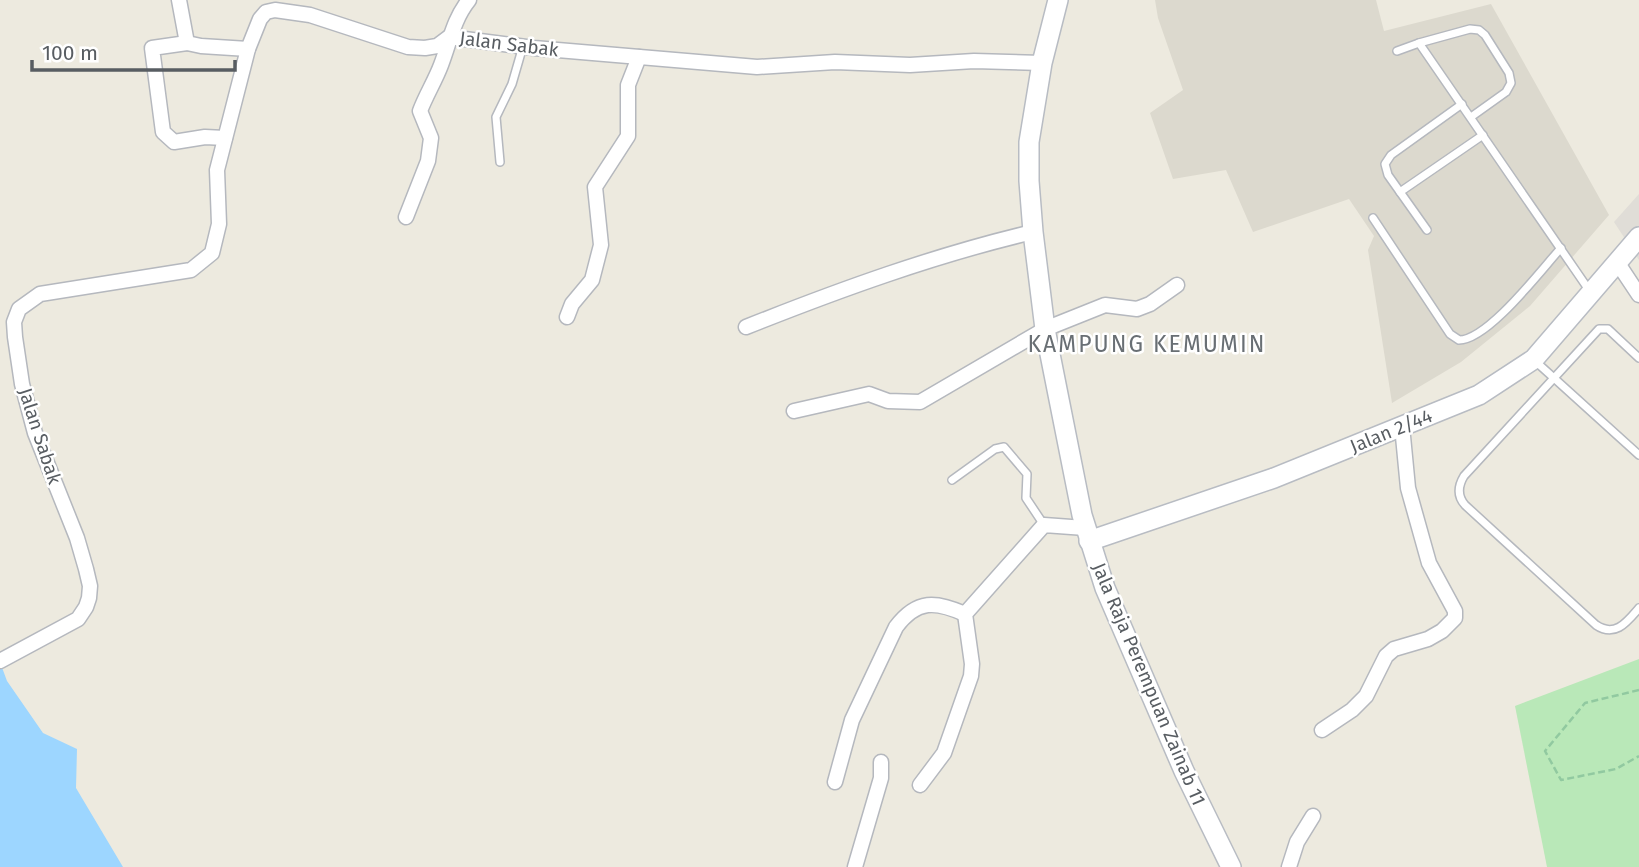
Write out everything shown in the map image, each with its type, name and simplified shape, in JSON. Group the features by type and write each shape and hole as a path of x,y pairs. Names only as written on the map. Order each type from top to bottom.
{"main road":[{"name":"Jala Raja Perempuan Zainab 11","path":"1058,0 1042,63 1030,142 1029,181 1033,232 1045,329 1087,534 1119,622 1184,771 1231,867"},
{"name":"Jalan 2/44","path":"1087,534 1274,478 1479,395 1534,359 1639,237"}],"street":[{"path":"179,0 187,43"},
{"path":"406,217 428,161 431,138 420,111 441,65 459,13 469,0"},
{"name":"Jalan Sabak","path":"2,659 78,619 86,607 90,586 77,538 35,433 22,384 14,322 19,309 40,294 191,270 212,253 219,224 216,170 248,49 260,19 271,10 310,15 408,47 437,46 449,37 757,67 835,62 910,65 974,61 1042,63"},
{"path":"225,138 205,137 174,142 163,132 152,48 187,43 248,49"},
{"path":"568,317 572,304 592,280 601,245 594,187 628,136 628,85 639,57"},
{"path":"746,327 907,268 997,240 1033,232"},
{"path":"1617,262 1639,295"},
{"path":"794,411 869,394 888,401 920,402 1045,329 1105,305 1137,309 1150,304 1177,285"},
{"path":"1322,730 1352,710 1366,696 1386,656 1406,644 1428,639 1442,631 1455,618 1455,611 1429,563 1408,488 1402,426"},
{"path":"920,785 944,753 971,676 972,664 965,614 1044,525 1087,534"},
{"path":"835,782 852,720 896,627 904,617 919,607 932,604 943,604 965,614"},
{"path":"855,867 881,778 881,762"},
{"path":"1289,867 1297,842 1313,816"}],"lane":[{"path":"1397,51 1470,29 1479,30 1485,35 1509,73 1511,83 1506,92 1471,117"},
{"path":"1419,43 1591,293"},
{"path":"500,162 496,117 512,84 523,46"},
{"path":"1427,229 1385,170 1387,159 1462,104"},
{"path":"1400,192 1483,135"},
{"path":"1373,218 1450,334 1459,340 1470,338 1495,321 1561,248"},
{"path":"1639,358 1608,329 1602,327 1464,476 1459,488 1461,500 1601,629 1620,628 1639,608"},
{"path":"1534,359 1639,455"},
{"path":"952,480 995,449 1004,447 1027,474 1026,498 1044,525"}],"path":[{"path":"1639,690 1586,703 1545,751 1561,780 1616,769 1639,756"}],"shaded area":[{"path":"1155,0 1376,0 1384,31 1491,4 1609,215 1530,306 1461,362 1392,403 1368,250 1374,236 1349,199 1253,232 1226,170 1173,179 1150,113 1183,90 1158,18"},
{"path":"1639,194 1639,260 1614,222"}],"green space":[{"path":"1639,659 1639,867 1547,867 1515,706"}],"water":[{"path":"0,662 7,681 43,733 77,749 76,788 123,867 0,867"}],"district":[{"name":"KAMPUNG KEMUMIN","path":"1147,344"}]}
